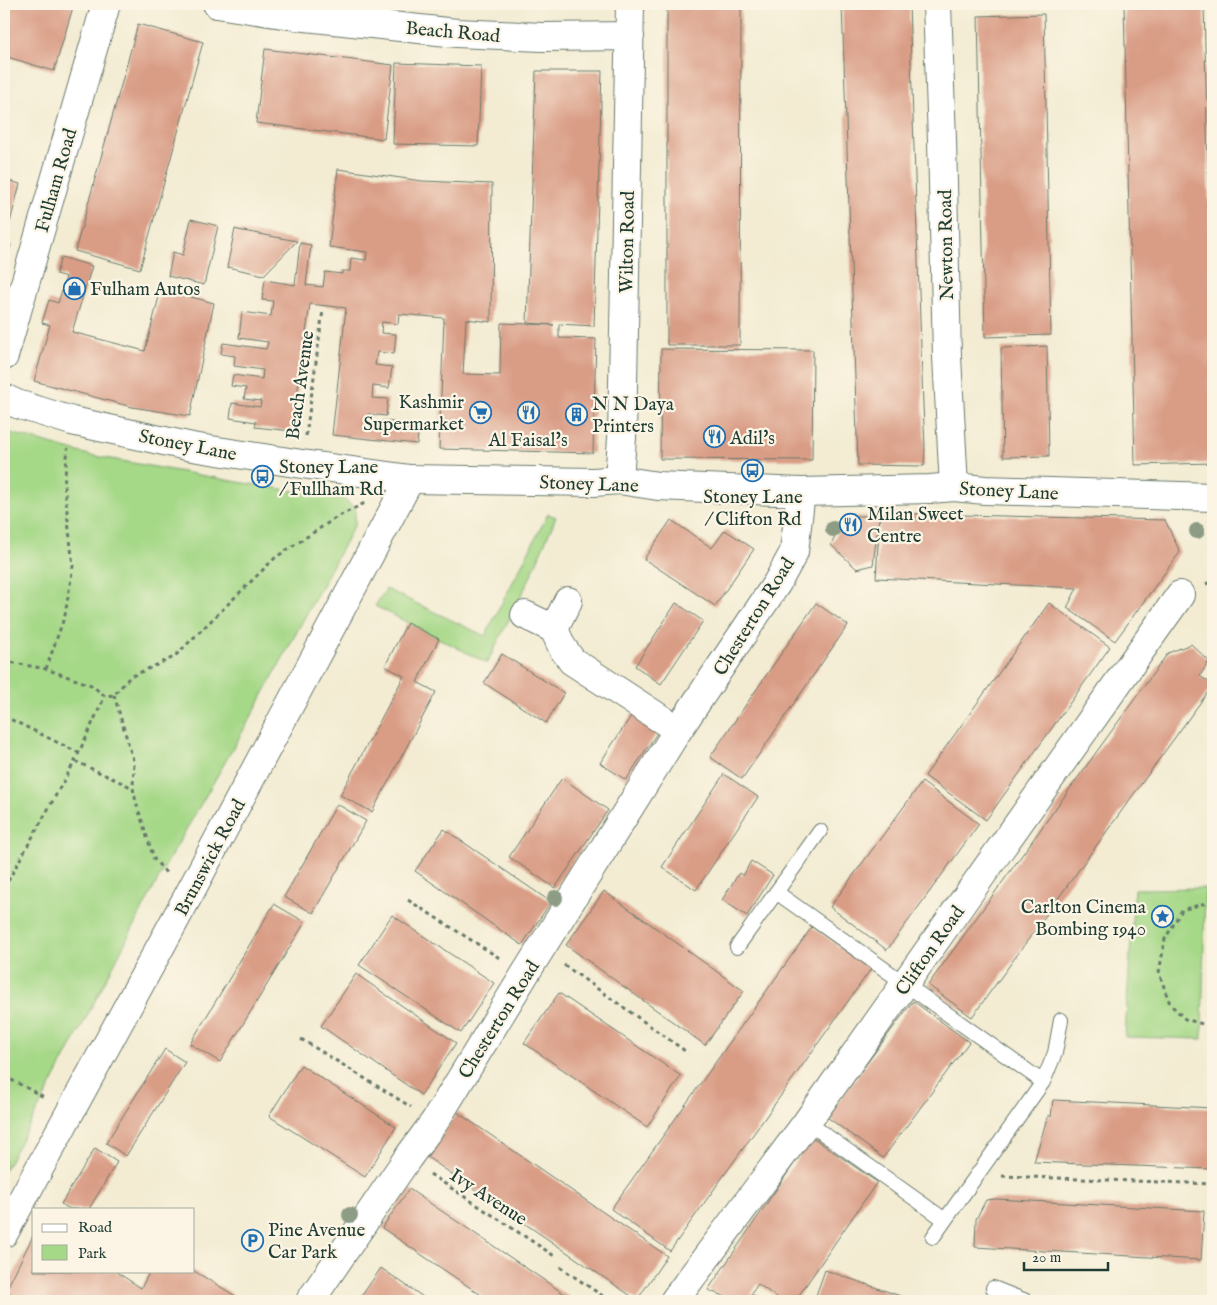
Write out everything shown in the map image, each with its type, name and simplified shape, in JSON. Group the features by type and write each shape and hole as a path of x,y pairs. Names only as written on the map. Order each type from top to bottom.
{"street":[{"name":"Fulham Road","path":"4,356 106,4"},
{"name":"Beach Road","path":"217,4 296,16 457,33 542,38 630,36"},
{"name":"Wilton Road","path":"619,480 622,438 630,4"},
{"name":"Newton Road","path":"937,4 947,357 954,487"},
{"name":"Stoney Lane","path":"4,398 17,404 72,421 192,447 410,479 594,482 619,480 658,486 801,492 954,487 985,490 1213,497"},
{"name":"Brunswick Road","path":"4,1232 187,898 410,479"},
{"name":"Chesterton Road","path":"310,1301 407,1159 435,1122 541,948 678,730 777,583 794,552 801,492"},
{"name":"Clifton Road","path":"674,1301 807,1122 1180,595"},
{"path":"554,629 568,601"},
{"path":"525,615 554,629 562,647 572,661 678,730"}],"lane":[{"path":"737,947 820,830"},
{"path":"776,892 1043,1082"},
{"path":"933,1237 1043,1082 1056,1053 1061,1020"},
{"path":"807,1122 945,1220"},
{"path":"993,1288 1026,1301"}],"path":[{"name":"Beach Avenue","path":"302,464 323,310"},
{"path":"46,670 65,615 73,566 64,484 72,421"},
{"path":"4,661 46,670 91,685 105,696 114,695 130,677 174,657 276,557 338,517 371,500"},
{"path":"114,695 134,764 136,802 154,858 187,898"},
{"path":"4,888 75,761 105,696"},
{"path":"4,716 79,753"},
{"path":"75,761 134,788"},
{"path":"408,900 525,974"},
{"path":"1213,903 1182,910 1165,939 1159,973 1170,1004 1184,1019 1213,1027"},
{"path":"541,948 688,1053"},
{"path":"302,1039 435,1122"},
{"path":"4,1076 70,1112"},
{"name":"Ivy Avenue","path":"407,1159 556,1257"},
{"path":"999,1176 1213,1184"},
{"path":"560,1267 610,1301"}],"green space":[{"path":"4,431 89,455 344,499 355,508 355,524 251,717 163,870 48,1091 4,1171"},
{"path":"548,514 556,517 529,580 487,663 375,606 386,589 485,636"},
{"path":"1205,888 1202,1039 1125,1037 1134,889"}],"building":[{"path":"4,4 62,4 73,7 54,71 4,56"},
{"path":"667,4 741,4 740,345 667,345"},
{"path":"842,4 909,4 925,447 924,466 858,465"},
{"path":"1124,4 1204,4 1212,333 1213,463 1135,465"},
{"path":"1044,14 1051,335 985,337 978,16"},
{"path":"138,24 203,42 140,269 75,251"},
{"path":"265,49 393,65 384,139 256,123"},
{"path":"396,63 481,66 478,146 393,144"},
{"path":"536,71 602,71 594,326 559,324 559,338 596,339 593,453 439,449 444,318 399,314 398,324 382,322 381,333 396,334 394,354 377,352 375,365 392,367 389,388 373,386 372,398 388,399 386,416 368,414 367,424 382,426 382,421 419,425 417,444 332,435 346,308 310,304 292,431 255,427 256,422 230,418 232,403 260,407 261,401 244,399 246,388 231,386 233,375 262,379 263,370 234,366 235,356 221,354 223,343 266,349 268,342 239,338 242,312 271,316 273,301 262,300 265,280 295,285 300,243 311,245 306,285 323,287 325,272 342,274 342,271 350,271 351,258 366,260 367,252 329,247 338,169 422,181 492,184 491,322 466,319 463,374 500,375 501,323 554,325 527,323"},
{"path":"4,179 20,184 8,230 4,229"},
{"path":"191,219 218,226 204,285 168,276 173,252 183,255"},
{"path":"235,229 297,241 264,275 227,267"},
{"path":"4,242 11,245 4,265"},
{"path":"61,257 92,266 72,332 145,351 161,289 214,303 190,416 132,407 34,381 50,325 42,323 49,300 58,303 66,277 56,274"},
{"path":"1047,346 1049,456 1003,457 1001,348"},
{"path":"661,349 813,350 812,460 660,459"},
{"path":"880,513 1165,520 1180,552 1115,641 1067,608 1077,588 876,578"},
{"path":"846,516 879,516 873,565 857,569 831,545"},
{"path":"671,520 712,548 725,530 754,549 715,606 644,559"},
{"path":"676,603 703,621 661,684 635,666"},
{"path":"816,603 848,625 742,779 710,757"},
{"path":"1049,603 1110,647 986,820 925,776"},
{"path":"407,623 439,639 417,682 436,692 372,812 340,795 404,676 385,666"},
{"path":"1191,644 1209,661 1200,676 1213,685 972,1017 928,985 1168,653"},
{"path":"502,654 564,693 546,723 484,683"},
{"path":"633,713 659,730 626,780 600,763"},
{"path":"724,774 758,797 696,890 662,867"},
{"path":"562,778 608,810 555,888 509,857"},
{"path":"922,782 979,824 887,950 830,907"},
{"path":"337,804 366,821 313,913 284,897"},
{"path":"444,829 551,902 522,945 415,871"},
{"path":"751,861 773,875 747,916 722,900 739,873 743,876"},
{"path":"604,891 744,991 705,1045 566,945"},
{"path":"274,904 305,922 220,1062 190,1044"},
{"path":"392,915 494,983 461,1033 359,965"},
{"path":"812,927 871,969 670,1251 611,1209"},
{"path":"356,974 456,1043 421,1095 321,1026"},
{"path":"559,993 681,1076 647,1127 524,1043"},
{"path":"913,1001 969,1042 883,1158 827,1117"},
{"path":"165,1049 185,1062 126,1156 106,1143"},
{"path":"301,1065 396,1127 365,1177 269,1116"},
{"path":"1053,1100 1213,1108 1211,1169 1034,1162 1048,1115 1051,1117"},
{"path":"457,1112 667,1256 637,1300 427,1157"},
{"path":"812,1137 877,1182 795,1301 782,1301 758,1284 751,1294 765,1301 736,1301 708,1290"},
{"path":"95,1148 117,1162 90,1208 68,1208 61,1204"},
{"path":"409,1189 576,1301 490,1301 382,1228"},
{"path":"996,1199 1204,1211 1201,1260 975,1247 976,1219 986,1200"},
{"path":"32,1238 32,1272 117,1272 141,1288 149,1272 195,1272 244,1301 22,1301 6,1290"},
{"path":"381,1268 429,1301 358,1301"},
{"path":"825,1270 915,1301 814,1301"}],"place":[{"name":"Fulham Autos","path":"74,288"},
{"name":"Kashmir Supermarket","path":"480,412"},
{"name":"Al Faisal's","path":"528,413"},
{"name":"N N Daya Printers","path":"576,414"},
{"name":"Adil's","path":"714,437"},
{"name":"Stoney Lane / Clifton Rd","path":"753,470"},
{"name":"Stoney Lane / Fullham Rd","path":"263,477"},
{"name":"Milan Sweet Centre","path":"851,524"},
{"name":"Carlton Cinema Bombing 1940","path":"1162,917"},
{"name":"Pine Avenue Car Park","path":"252,1240"}]}
